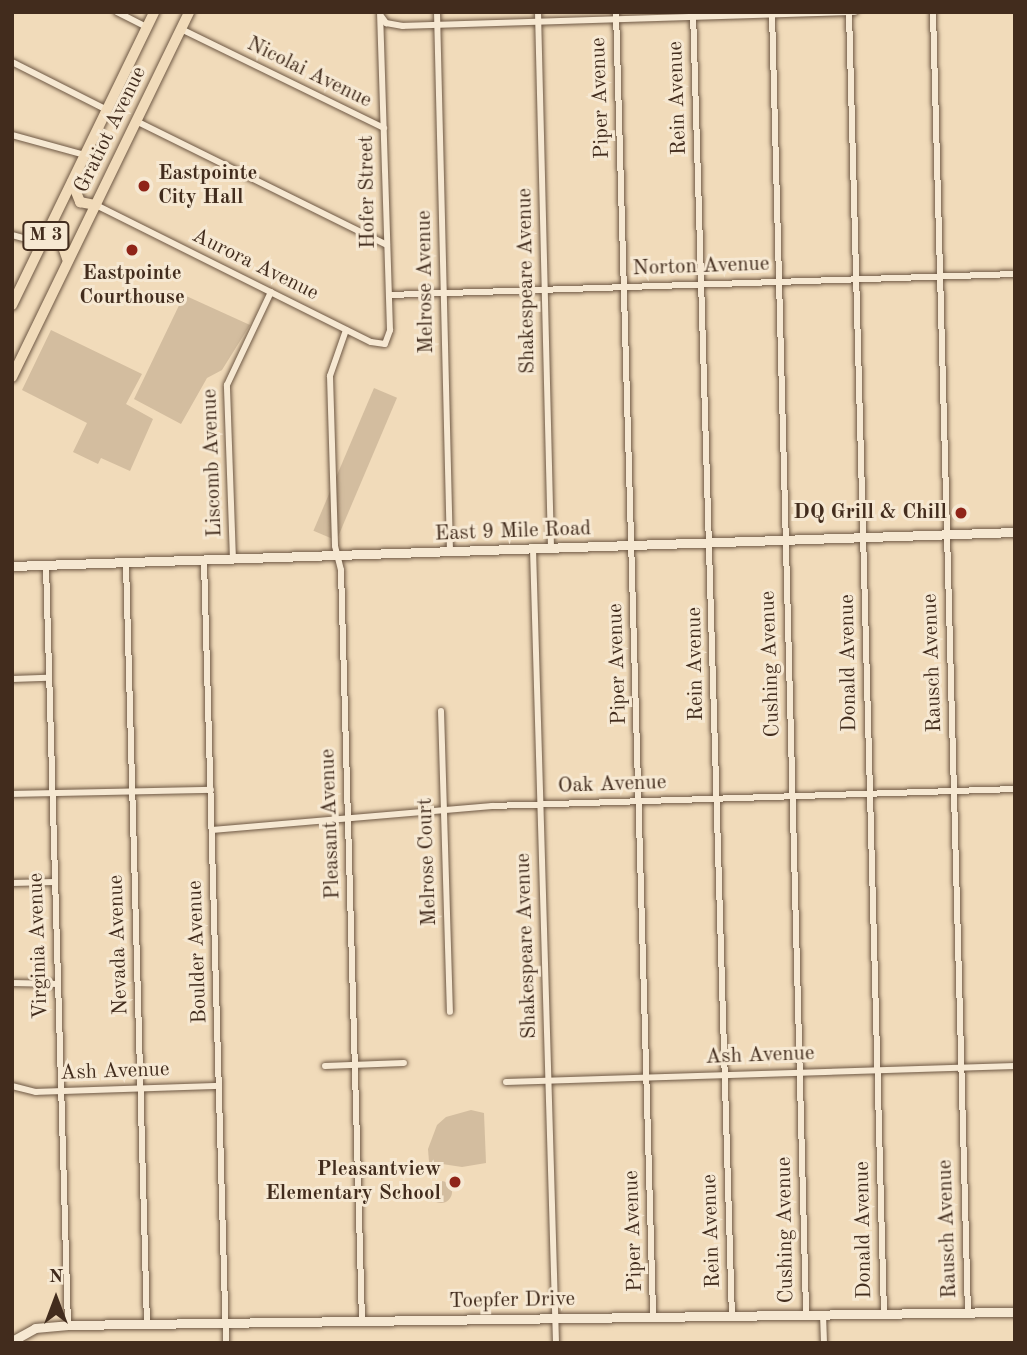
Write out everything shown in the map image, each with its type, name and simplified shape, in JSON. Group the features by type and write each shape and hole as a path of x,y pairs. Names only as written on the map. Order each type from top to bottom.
{"main road":[{"name":"Gratiot Avenue","path":"12,305 154,12"},
{"name":"Gratiot Avenue","path":"12,377 189,12"},
{"path":"72,182 80,202 96,205"},
{"path":"44,240 61,241 68,261"}],"street":[{"path":"117,12 147,27"},
{"name":"Melrose Avenue","path":"437,12 450,552"},
{"name":"Shakespeare Avenue","path":"538,12 551,548"},
{"name":"Piper Avenue","path":"616,12 653,1316"},
{"path":"379,13 392,24 437,25 851,12"},
{"name":"Donald Avenue","path":"851,12 884,1313"},
{"name":"Rausch Avenue","path":"933,12 968,1312"},
{"name":"Hofer Street","path":"361,337 377,344 389,340 379,13"},
{"name":"Cushing Avenue","path":"772,14 806,1314"},
{"name":"Rein Avenue","path":"693,15 732,1316"},
{"name":"Nicolai Avenue","path":"181,29 384,128"},
{"path":"12,62 107,110"},
{"path":"136,121 387,244"},
{"path":"12,135 85,155"},
{"name":"Aurora Avenue","path":"96,205 361,337"},
{"path":"12,235 44,240"},
{"name":"Norton Avenue","path":"389,295 1015,274"},
{"name":"Liscomb Avenue","path":"233,560 227,385 271,292"},
{"name":"Pleasant Avenue","path":"346,330 330,376 348,818 362,1321"},
{"name":"East 9 Mile Road","path":"12,566 1015,532"},
{"name":"Shakespeare Avenue","path":"533,549 556,1343"},
{"name":"Boulder Avenue","path":"204,561 226,1343"},
{"name":"Nevada Avenue","path":"126,564 147,1324"},
{"name":"Virginia Avenue","path":"46,566 68,1325"},
{"path":"12,679 48,678"},
{"name":"Melrose Court","path":"441,711 450,1012"},
{"name":"Oak Avenue","path":"212,830 540,805 1015,789"},
{"path":"12,794 211,790"},
{"path":"12,883 54,882"},
{"path":"12,984 58,984"},
{"path":"325,1066 404,1063"},
{"name":"Ash Avenue","path":"506,1082 1015,1066"},
{"name":"Ash Avenue","path":"12,1086 61,1090 219,1086"},
{"name":"Toepfer Drive","path":"12,1341 41,1327 68,1325 1015,1312"},
{"name":"Cushing Avenue","path":"823,1314 824,1343"}],"shaded area":[{"path":"184,295 250,325 222,370 207,378 181,424 134,399"},
{"path":"51,330 142,374 126,404 153,419 130,471 101,458 98,464 73,452 87,423 22,390"},
{"path":"374,388 397,398 336,540 313,531"},
{"path":"471,1110 484,1113 486,1163 462,1167 429,1162 428,1149 437,1125 446,1117"},
{"path":"441,1181 449,1184 452,1192 449,1200 441,1203 433,1200 430,1192 433,1184"}],"place":[{"name":"Eastpointe City Hall","path":"144,186"},
{"name":"Eastpointe Courthouse","path":"132,250"},
{"name":"DQ Grill & Chill","path":"961,513"},
{"name":"Pleasantview Elementary School","path":"455,1182"}]}
